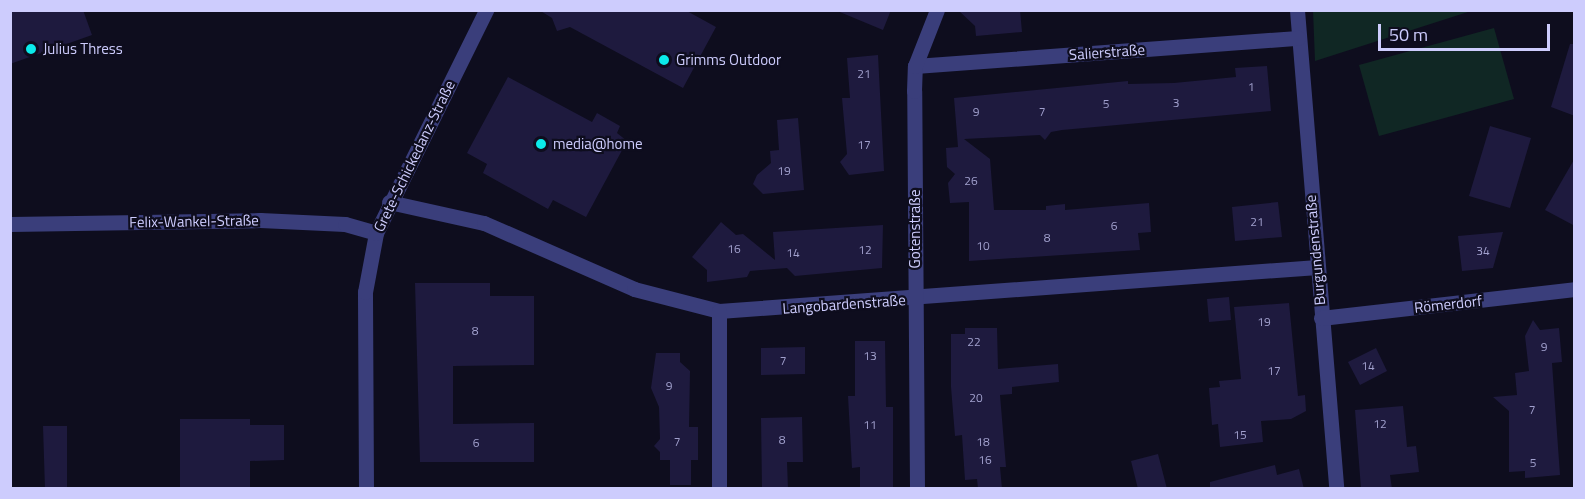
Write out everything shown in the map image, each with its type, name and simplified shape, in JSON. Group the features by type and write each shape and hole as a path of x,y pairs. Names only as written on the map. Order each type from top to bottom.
{"street":[{"name":"Grete-Schickedanz-Straße","path":"366,489 365,292 376,233 389,202 486,10"},
{"name":"Gotenstraße","path":"917,489 915,66 937,10"},
{"name":"Burgundenstraße","path":"1297,10 1336,489"},
{"name":"Salierstraße","path":"915,66 1298,38"},
{"name":"Langobardenstraße","path":"389,202 484,223 634,289 719,311 915,299 1317,267"},
{"name":"Felix-Wankel-Straße","path":"10,224 260,220 345,224 376,233"},
{"name":"Römerdorf","path":"1321,318 1575,289"},
{"path":"719,311 719,489"}],"green space":[{"path":"1313,10 1471,10 1471,11 1315,61"},
{"path":"1494,28 1514,99 1379,136 1359,65"}],"building":[{"name":"Julius Thress","path":"10,10 83,10 92,35 10,64"},
{"name":"Grimms Outdoor","path":"539,10 685,10 716,27 683,88 570,27 557,31 552,18"},
{"path":"835,10 891,10 883,30"},
{"path":"958,10 1020,10 1022,32 976,36 975,26"},
{"path":"1570,44 1575,44 1575,116 1551,107"},
{"path":"878,55 884,171 849,175 840,162 847,154 842,98 850,98 847,58"},
{"path":"1267,66 1271,111 1062,130 1051,132 1045,140 1040,135 964,139 990,159 994,210 1046,210 1046,206 1065,204 1065,210 1149,203 1151,232 1138,233 1140,250 969,261 969,202 950,203 948,183 955,174 947,167 946,148 958,147 954,98 1128,81 1128,84 1174,83 1236,77 1235,68"},
{"name":"media@home","path":"508,77 592,122 597,113 620,126 617,133 627,141 586,217 553,200 548,209 483,173 487,164 467,153"},
{"path":"798,118 804,190 763,194 753,184 757,175 771,163 770,151 779,150 777,120"},
{"path":"1490,126 1531,138 1510,208 1469,196"},
{"path":"1575,158 1575,226 1545,210"},
{"path":"1278,202 1282,237 1235,241 1232,207"},
{"path":"721,222 736,235 743,234 775,260 773,232 883,225 882,268 795,276 787,268 750,271 747,277 707,282 707,270 692,257"},
{"path":"1503,232 1493,268 1462,271 1458,236"},
{"path":"415,283 490,283 490,296 534,296 534,365 453,366 453,424 534,423 534,462 420,462"},
{"path":"1229,297 1231,320 1209,322 1207,299"},
{"path":"1289,303 1298,396 1305,395 1306,411 1291,419 1261,421 1263,442 1220,447 1218,424 1212,425 1209,388 1220,387 1219,381 1241,379 1234,307"},
{"path":"1533,320 1540,330 1559,328 1562,362 1552,363 1560,475 1525,478 1525,471 1509,472 1509,411 1493,397 1517,395 1515,373 1529,371 1525,336"},
{"path":"965,328 997,328 998,369 1058,364 1059,382 1012,387 1012,394 1000,395 1006,467 1000,467 1002,489 978,489 977,479 965,480 962,435 955,436 951,387 951,334 965,334"},
{"path":"855,341 885,341 886,407 893,407 893,489 860,489 860,467 852,468 848,396 855,396"},
{"path":"805,347 805,374 761,375 761,348"},
{"path":"1376,348 1387,371 1360,385 1348,362"},
{"path":"656,353 680,353 680,362 690,371 689,427 698,427 698,460 691,460 691,485 670,485 670,460 660,460 660,452 654,446 660,439 659,407 651,388"},
{"path":"1403,406 1407,447 1416,446 1419,472 1390,475 1392,489 1361,489 1355,410"},
{"path":"802,417 803,462 787,462 788,489 762,489 761,418"},
{"path":"180,419 250,419 250,425 284,425 284,460 250,461 250,489 180,489"},
{"path":"43,426 67,426 67,489 45,489"},
{"path":"1158,454 1167,489 1138,489 1131,461"},
{"path":"1275,465 1277,475 1299,469 1304,489 1210,489 1210,482"}],"place":[{"name":"Julius Thress","path":"31,49"},
{"name":"Grimms Outdoor","path":"664,60"},
{"name":"media@home","path":"541,144"}]}
